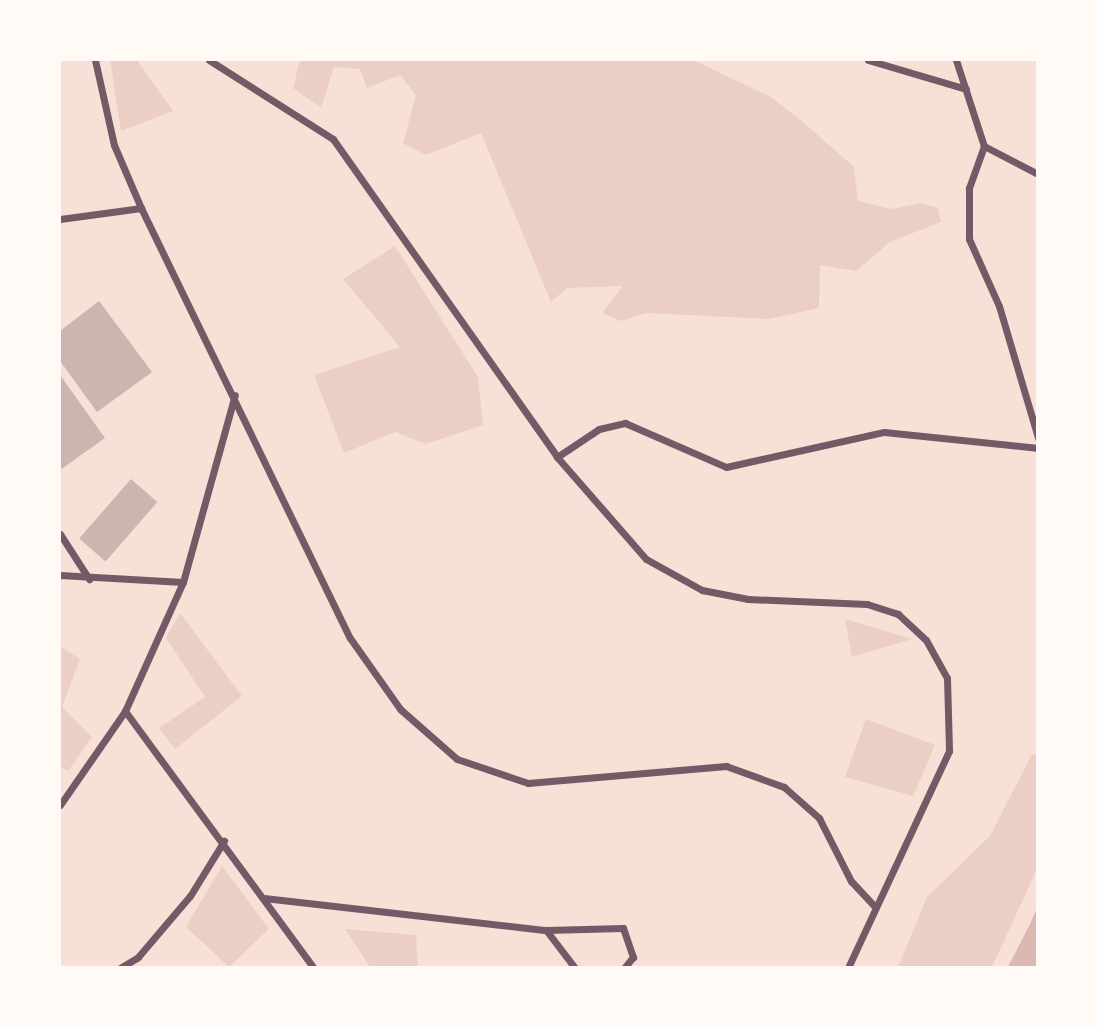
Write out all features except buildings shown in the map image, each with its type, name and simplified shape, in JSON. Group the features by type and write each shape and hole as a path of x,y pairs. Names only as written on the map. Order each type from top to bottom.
{"street":[{"path":"95,60 114,145 141,208 236,394 350,638 400,709 457,759 528,783 726,766 784,787 819,818 851,881 875,907"},
{"path":"209,60 333,139 557,457 604,519 646,559 702,590 748,600 867,604 898,614 926,640 947,678 949,751 848,968"},
{"path":"868,60 966,89"},
{"path":"956,60 984,145 969,188 969,239 999,306 1038,438"},
{"path":"984,145 1038,174"},
{"path":"60,219 141,208"},
{"path":"60,805 125,711 183,582 236,394"},
{"path":"557,457 598,429 625,423 726,467 884,432 1038,448"},
{"path":"60,534 89,579"},
{"path":"60,575 89,579 183,582"},
{"path":"125,711 224,841 314,968"},
{"path":"120,968 138,957 190,896 224,841"},
{"path":"264,898 546,930 623,928 633,957 624,968"},
{"path":"546,930 575,968"}],"shaded area":[{"path":"110,60 137,60 173,111 121,131"},
{"path":"300,60 693,60 771,97 804,123 854,167 858,201 891,209 921,203 938,208 941,222 890,242 856,271 820,265 819,308 769,319 646,313 621,321 602,313 623,286 567,288 551,302 481,133 426,155 403,143 416,95 400,75 367,88 360,69 334,67 321,108 293,88"},
{"path":"395,246 478,377 483,425 426,444 395,432 344,453 314,375 400,347 343,279"},
{"path":"180,613 242,696 175,749 159,728 205,697 166,638"},
{"path":"845,619 912,639 852,657"},
{"path":"60,646 80,659 62,707 92,737 69,770 60,768"},
{"path":"866,719 935,745 913,796 845,777"},
{"path":"1032,754 1038,756 1037,869 992,967 898,967 927,897 990,836"},
{"path":"222,866 269,929 229,967 186,927"},
{"path":"1037,908 1037,967 1008,967 1030,924"},
{"path":"345,929 416,935 418,967 370,967"}]}
